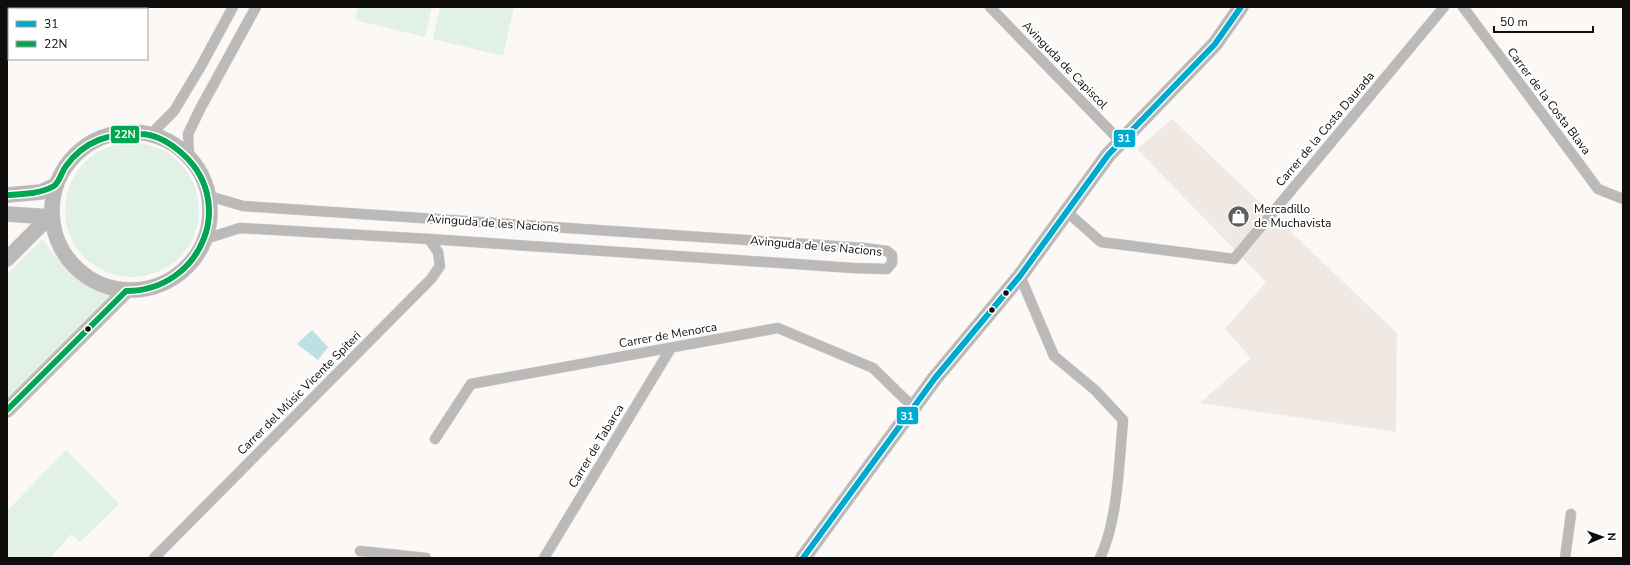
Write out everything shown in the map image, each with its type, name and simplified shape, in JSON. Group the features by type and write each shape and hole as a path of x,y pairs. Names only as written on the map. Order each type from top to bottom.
{"street":[{"path":"189,157 188,134 200,109 256,7"},
{"name":"Avinguda de Capiscol","path":"990,7 1121,142"},
{"path":"803,558 913,407 935,378 1020,276 1108,155 1215,44 1241,7"},
{"name":"Carrer de la Costa Daurada","path":"1066,212 1101,242 1234,259 1444,7"},
{"name":"Carrer de la Costa Blava","path":"1463,7 1598,189 1623,199"},
{"path":"151,134 174,111 201,66 230,9"},
{"path":"126,131 151,134 176,146 189,157 204,179 209,196 210,214 206,239 200,251 186,269 163,284 145,290 126,291 104,286 82,274 64,254 52,219 52,202 56,185 61,172 76,153 102,137 126,131"},
{"path":"7,195 41,192 56,185"},
{"name":"Avinguda de les Nacions","path":"206,239 240,228 429,239 853,268 887,269 892,263 892,256 888,251 864,248 243,206 209,196"},
{"path":"7,214 52,219"},
{"path":"7,259 41,225 52,219"},
{"name":"Carrer del Músic Vicente Spiteri","path":"154,558 431,278 440,266 438,252 429,239"},
{"path":"1020,276 1054,356 1095,390 1123,420 1116,492 1106,545 1100,558"},
{"path":"7,410 126,291"},
{"name":"Carrer de Menorca","path":"435,439 471,384 778,328 873,368 913,407"},
{"name":"Carrer de Tabarca","path":"544,558 671,348"},
{"path":"1565,558 1570,514"},
{"path":"360,551 426,558"}],"shaded area":[{"path":"358,7 432,7 425,37 355,20"},
{"path":"440,7 514,7 503,56 433,39"},
{"name":"Mercadillo de Muchavista","path":"1172,119 1397,333 1396,432 1200,403 1251,358 1225,329 1266,282 1137,149"},
{"path":"125,143 139,143 158,148 180,162 194,184 198,197 198,223 194,236 180,258 158,272 139,277 125,277 106,272 84,258 70,236 65,217 65,203 70,184 84,162 106,148"},
{"path":"43,239 56,257 72,272 90,285 110,295 7,398 7,274"},
{"path":"66,450 119,504 80,542 71,534 50,558 7,558 7,511"}],"water":[{"path":"312,330 328,347 318,360 297,344"}],"transit line":[{"name":"31","path":"803,558 935,378 1020,276 1108,155 1215,44 1241,7"},
{"name":"22N","path":"7,195 25,194 49,189 54,186 73,157 90,144 99,140 118,135 145,134 165,141 174,147 197,170 207,193 209,216 204,239 192,259 175,276 153,287 126,291 7,410"}],"place":[{"name":"Mercadillo de Muchavista","path":"1238,216"}]}
